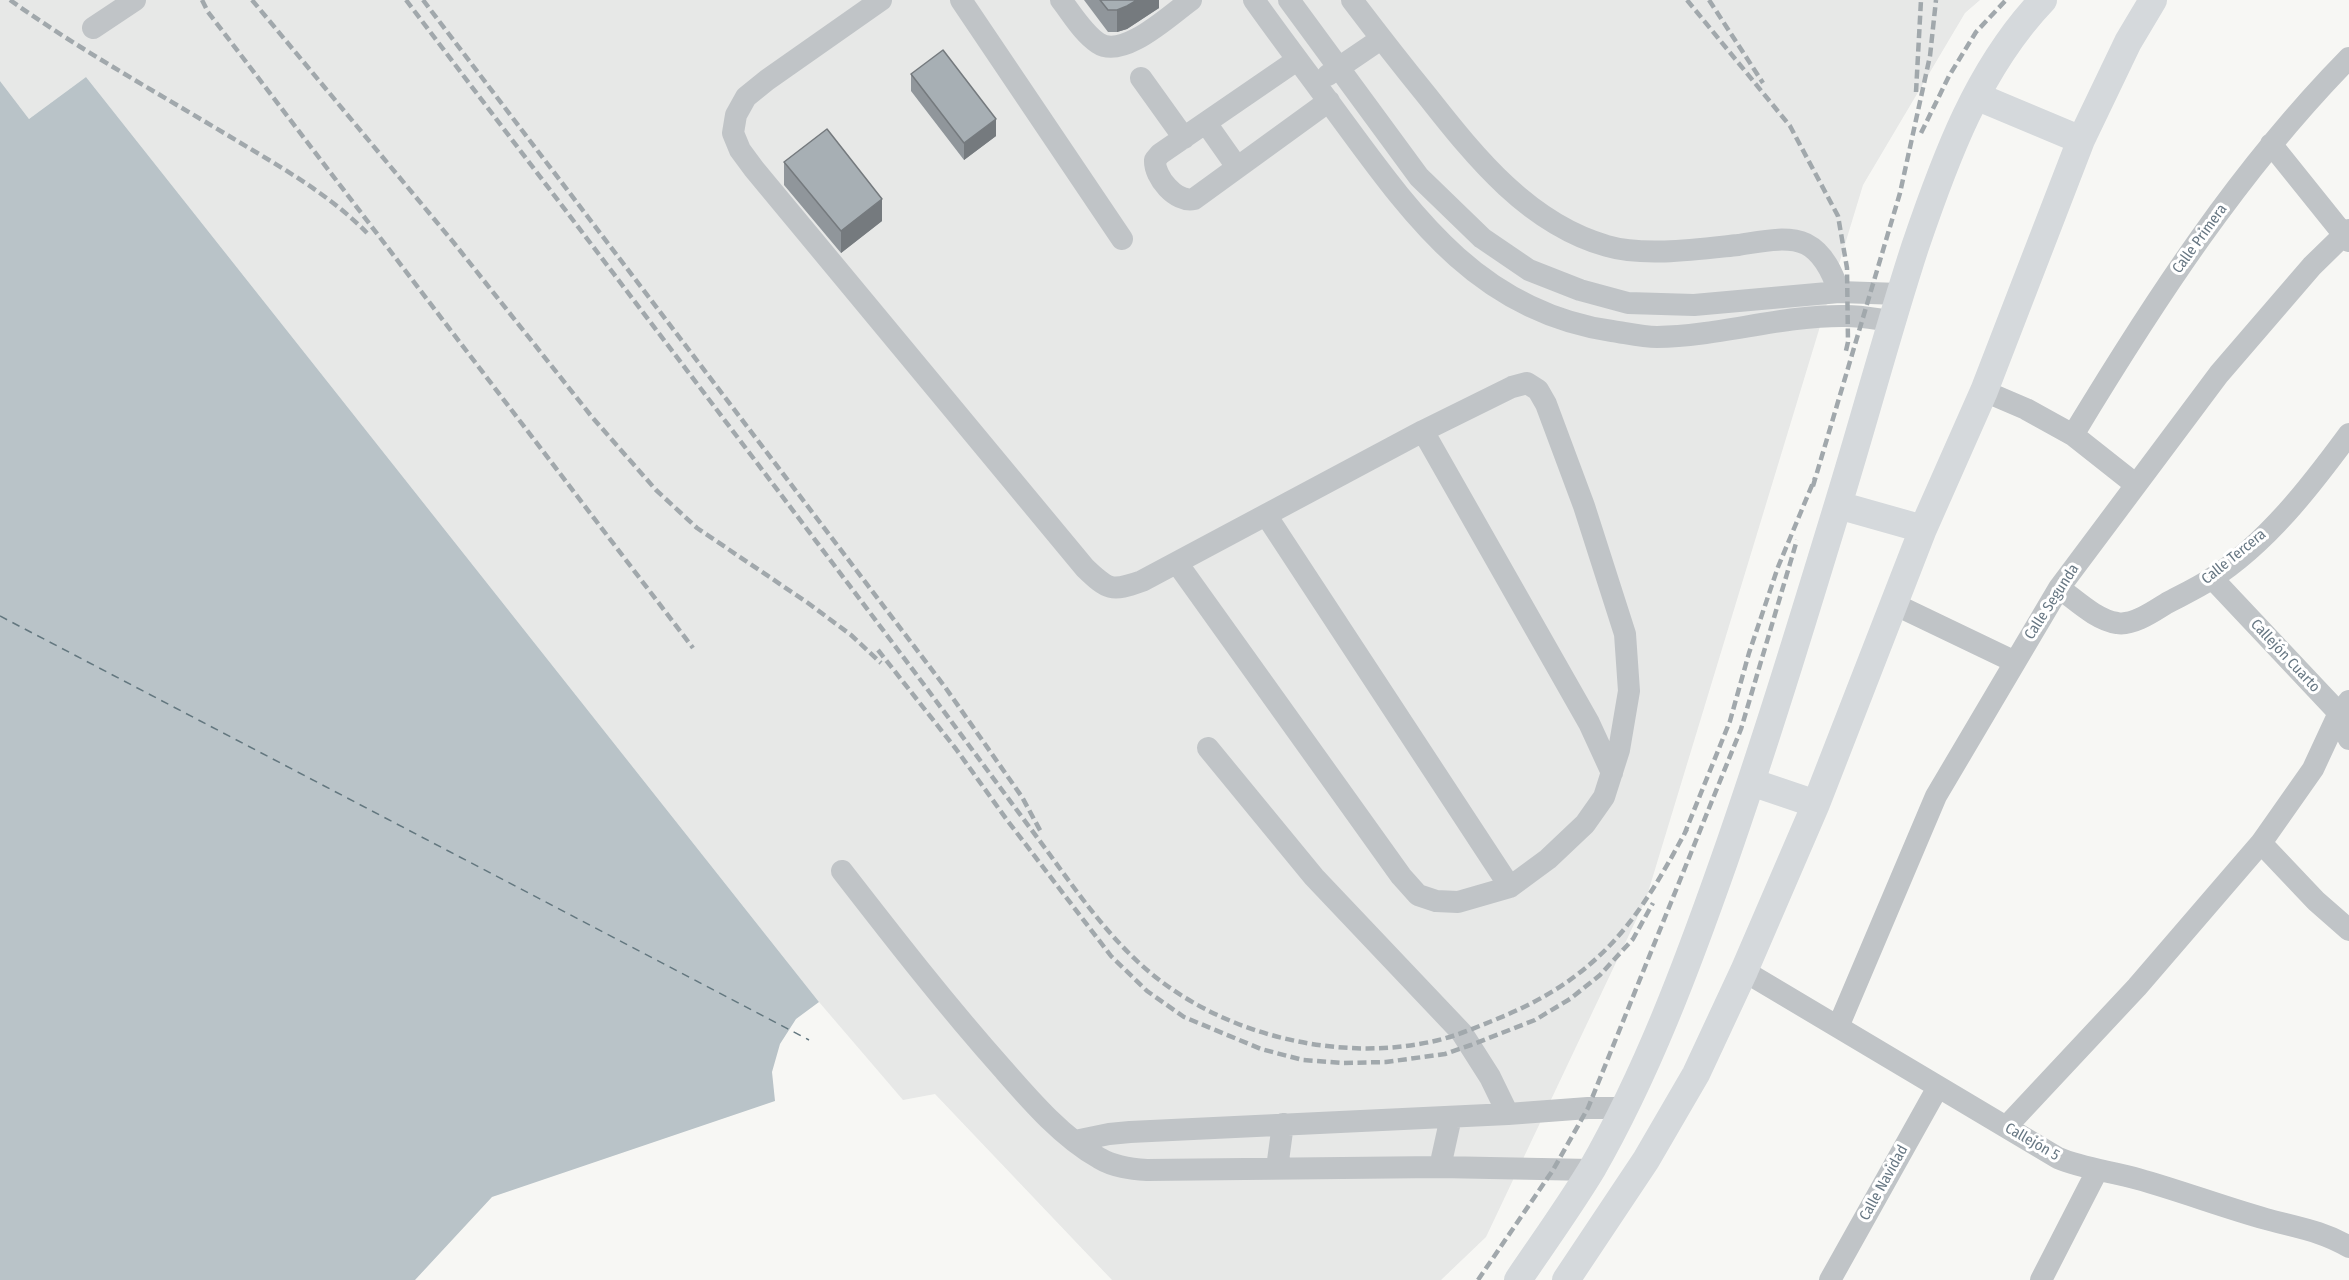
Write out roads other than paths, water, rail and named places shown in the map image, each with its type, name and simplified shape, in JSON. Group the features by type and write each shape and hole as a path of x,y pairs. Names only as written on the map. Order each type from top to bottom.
{"main road":[{"path":"1566,1280 1646,1160 1696,1074 1744,971 1816,804 1923,529 1984,392 2081,140 2128,42 2153,0"},
{"path":"1518,1280 1591,1170 1662,1025 1702,925 1751,782 1838,504 1891,321 1938,180 1976,96 2001,51 2034,3"},
{"path":"1976,96 2081,140"},
{"path":"1838,504 1923,529"},
{"path":"1751,782 1816,804"}],"street":[{"path":"93,28 135,0"},
{"path":"881,0 746,97 736,115 734,134 740,150 1066,545 1104,586 1121,588 1142,581 1423,431 1512,387 1527,383 1538,390 1542,397 1584,506 1624,634 1629,691 1619,750 1604,797 1585,824 1548,859 1510,887 1458,902 1436,902 1418,895 1401,876 1177,563"},
{"path":"961,0 1122,239"},
{"path":"1061,0 1091,38 1100,45 1110,48 1132,42 1191,0"},
{"path":"1254,0 1392,188 1435,235 1475,272 1498,290 1540,313 1592,328 1654,337 1703,335 1811,317 1846,316 1891,321"},
{"path":"1289,0 1432,192 1482,238 1528,270 1580,290 1628,303 1694,305 1839,292 1900,294"},
{"path":"1352,0 1474,156 1520,198 1567,231 1608,246 1653,251 1784,240 1806,244 1832,271 1839,292"},
{"path":"1297,60 1155,160 1154,166 1158,175 1179,198 1186,201 1194,199 1237,167 1322,92 1338,67 1381,39"},
{"name":"Calle Primera","path":"2073,435 2167,286 2215,216 2310,98 2349,58"},
{"path":"1141,78 1184,138"},
{"path":"1206,123 1237,167"},
{"path":"2271,144 2347,235"},
{"name":"Calle Segunda","path":"1838,1027 1936,796 2059,588 2219,374 2312,266 2347,235"},
{"path":"1984,392 2026,409 2073,435 2135,484"},
{"path":"1423,431 1589,723 1612,773"},
{"name":"Calle Tercera","path":"2059,588 2100,617 2118,624 2151,612 2212,578 2251,547 2346,446"},
{"path":"1266,515 1510,887"},
{"name":"Callejón Cuarto","path":"2212,578 2344,707 2342,726 2349,739"},
{"path":"1894,604 2015,662"},
{"path":"2006,1127 2137,987 2261,843 2313,769 2344,707"},
{"path":"1208,748 1314,877 1439,1006 1462,1033 1490,1077 1508,1114"},
{"path":"2261,843 2316,901 2349,930"},
{"path":"842,870 950,1010 1029,1098 1075,1141 1099,1158 1130,1169 1440,1167 1591,1170"},
{"name":"Callejón 5","path":"1744,971 2058,1158 2097,1171 2125,1175 2247,1213 2309,1229 2334,1237 2349,1247"},
{"name":"Calle Navidad","path":"1830,1280 1938,1087"},
{"path":"1075,1141 1130,1132 1623,1108"},
{"path":"1440,1167 1451,1117"},
{"path":"1277,1168 1283,1124"},
{"path":"1130,1132 1130,1169"},
{"path":"2041,1280 2097,1171"}],"railway":[{"path":"10,0 91,53 301,180 336,205 367,233"},
{"path":"202,0 208,12 693,648"},
{"path":"252,0 454,243 592,417 656,490 697,528 808,603 851,635 881,663"},
{"path":"406,0 858,597 1085,902 1114,937 1145,968 1191,1001 1255,1030 1290,1040 1325,1046 1396,1047 1430,1042 1461,1033 1505,1016 1555,990 1605,951 1644,902 1687,829"},
{"path":"423,0 945,687 1022,797 1041,832"},
{"path":"1687,0 1790,126 1838,216 1847,268 1848,342 1845,355"},
{"path":"1709,0 1763,83"},
{"path":"1916,92 1921,0"},
{"path":"1813,486 1900,193 1930,56 1936,0"},
{"path":"1921,133 1949,76 1976,32 2006,0"},
{"path":"1684,835 1730,721 1749,653 1778,567 1815,478"},
{"path":"1478,1280 1553,1170 1588,1108 1741,729 1797,540"},
{"path":"878,650 956,749 1111,956 1147,991 1184,1017 1261,1049 1303,1060 1343,1063 1386,1062 1445,1054 1471,1045 1535,1020 1570,999 1600,975 1633,939 1653,903"}]}
